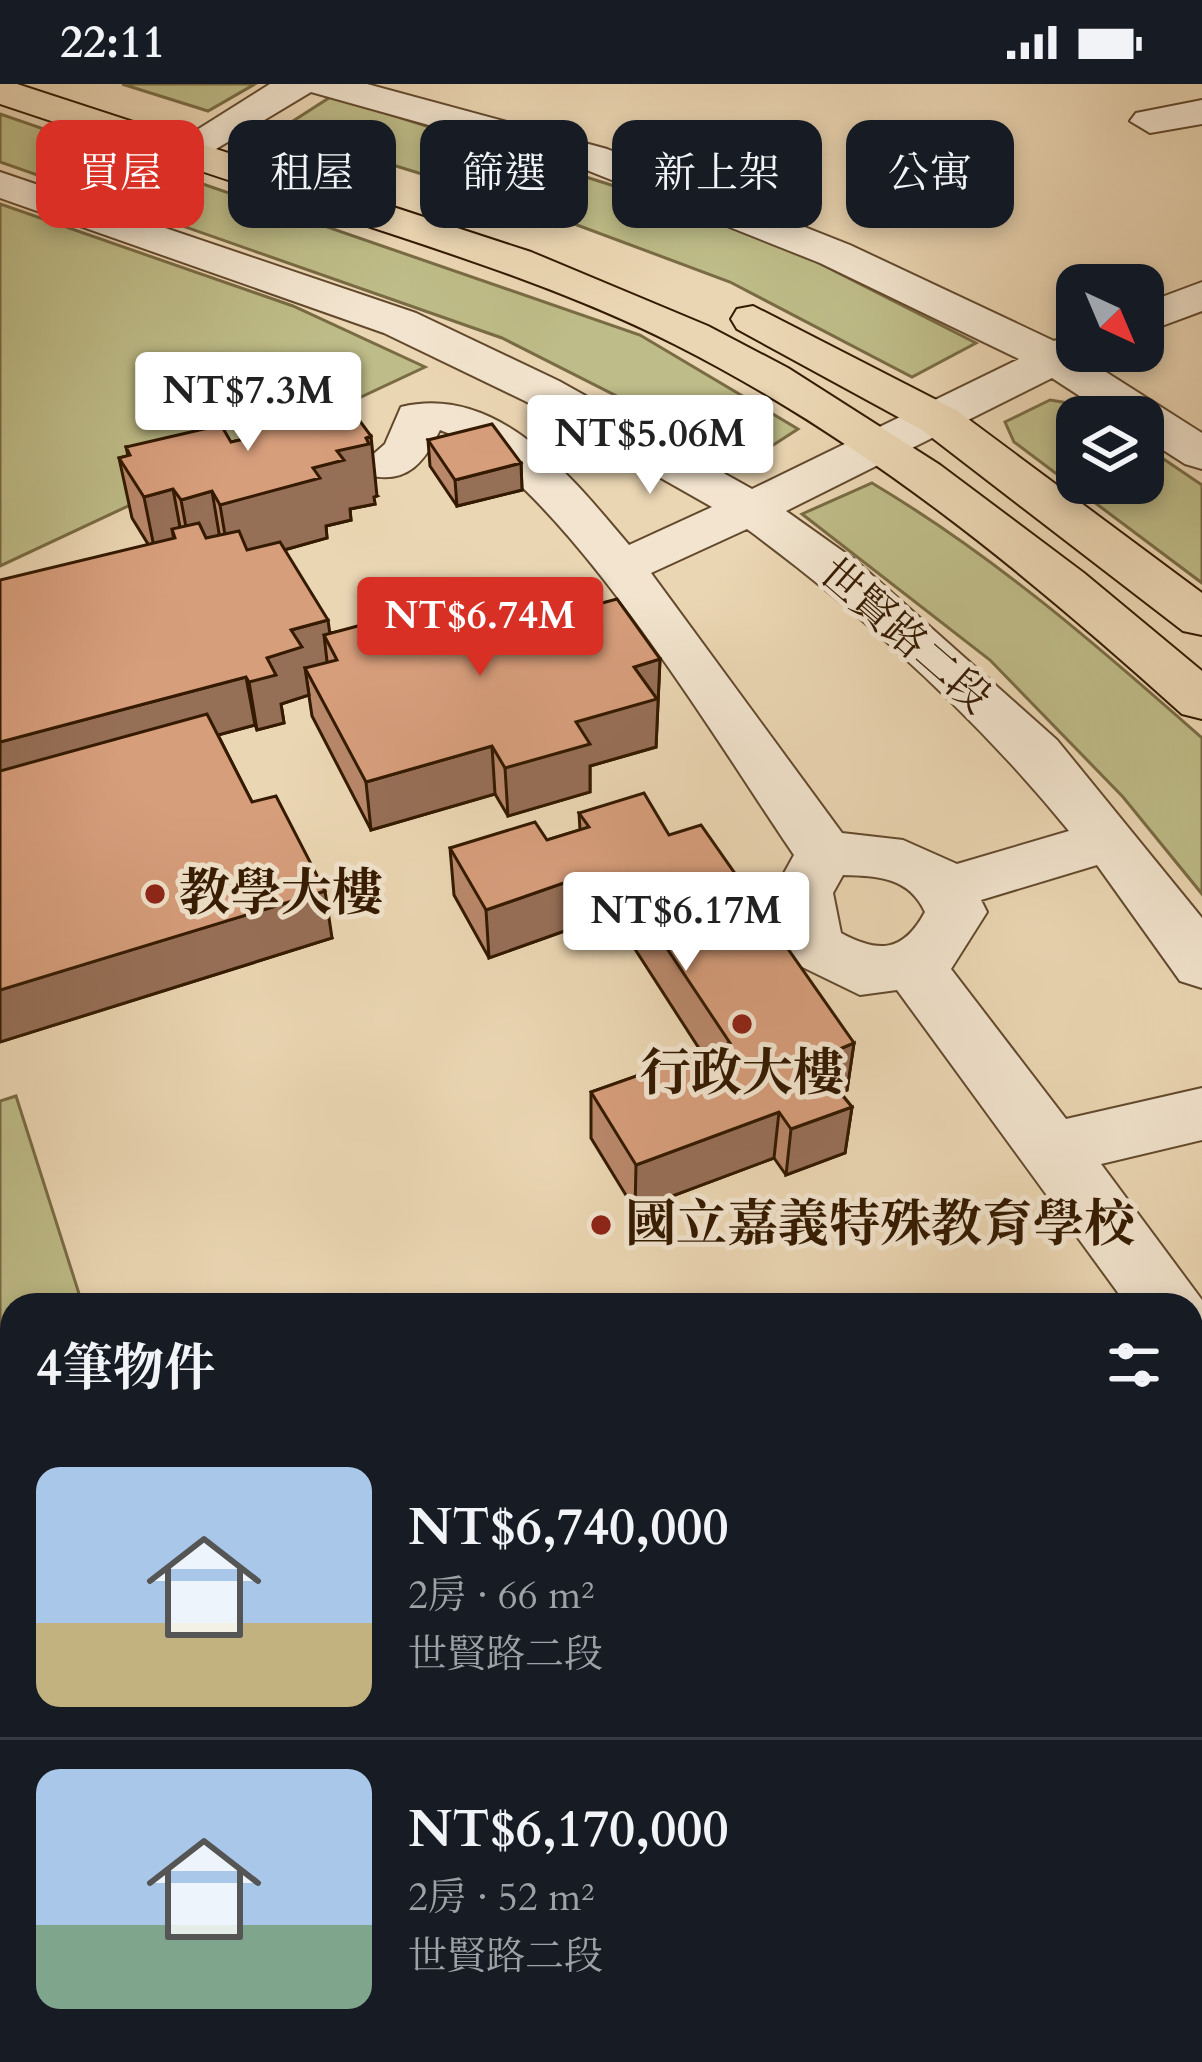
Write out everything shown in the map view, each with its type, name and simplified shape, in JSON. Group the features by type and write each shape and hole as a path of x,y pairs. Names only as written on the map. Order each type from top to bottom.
{"main road":[{"path":"73,84 153,120"},
{"path":"0,91 116,120"},
{"path":"204,142 580,243 699,291 939,420 1202,620"},
{"path":"204,143 611,298 807,398 882,448 1107,616 1202,701"}],"street":[{"path":"204,139 297,84"},
{"path":"324,84 593,158 1056,349"},
{"path":"1150,122 1202,112"},
{"name":"世賢路二段","path":"0,184 400,323 563,402 750,508 837,571 1037,753 1202,965"},
{"path":"1164,311 1202,295"},
{"path":"621,568 882,448 1056,356"},
{"path":"1091,372 1202,454"},
{"path":"385,465 407,452 418,417 455,418 533,465 621,568 825,854"},
{"path":"947,888 1109,840"},
{"path":"825,854 893,856 921,865 947,888 956,912 940,944 913,965 860,972 812,945 803,893 825,854"},
{"path":"913,965 1159,1293"},
{"path":"1052,1149 1202,1114"}],"shaded area":[{"path":"122,84 255,84 208,111"},
{"path":"332,96 420,124 420,173 396,166 396,120 295,120"},
{"path":"0,114 36,126 36,175 0,162"},
{"path":"588,178 612,185 612,228 732,228 803,255 976,343 912,377 730,282 585,228"},
{"path":"204,184 228,193 228,228 330,228 640,335 798,429 747,462 502,338 188,228 204,228"},
{"path":"0,204 36,217 36,228 69,228 293,306 425,367 0,566"},
{"path":"1056,401 1056,474 1014,442 1005,422"},
{"path":"1164,459 1202,485 1202,583 1097,504 1164,504"},
{"path":"872,483 1002,571 1202,738 1202,894 1123,797 990,660 802,514"},
{"path":"16,1096 79,1293 0,1293 0,1101"}],"building":[{"path":"332,398 339,407 348,405 371,436 366,438 369,444 337,451 344,460 313,468 320,478 220,505 212,491 181,500 173,489 144,497 119,458 130,455 126,447 221,425 231,442 253,437 242,420"},
{"path":"492,424 521,463 455,480 428,440"},
{"path":"199,523 206,538 239,531 247,550 280,542 328,620 291,630 302,647 267,658 276,675 249,682 246,677 0,742 0,580 175,538 172,529"},
{"path":"515,584 528,605 576,592 587,607 617,599 660,659 634,667 657,699 576,722 590,744 505,768 492,746 366,782 305,668 337,660 324,635"},
{"name":"教學大樓","path":"207,714 252,802 276,796 325,891 0,990 0,771"},
{"path":"644,793 669,835 701,825 854,1043 813,1060 852,1107 791,1129 779,1112 636,1165 591,1092 730,1043 622,881 583,895 572,880 486,910 450,848 535,822 547,840 589,827 579,813"}],"place":[{"name":"教學大樓","path":"155,894"},
{"name":"行政大樓","path":"742,1024"},
{"name":"國立嘉義特殊教育學校","path":"601,1225"}]}
